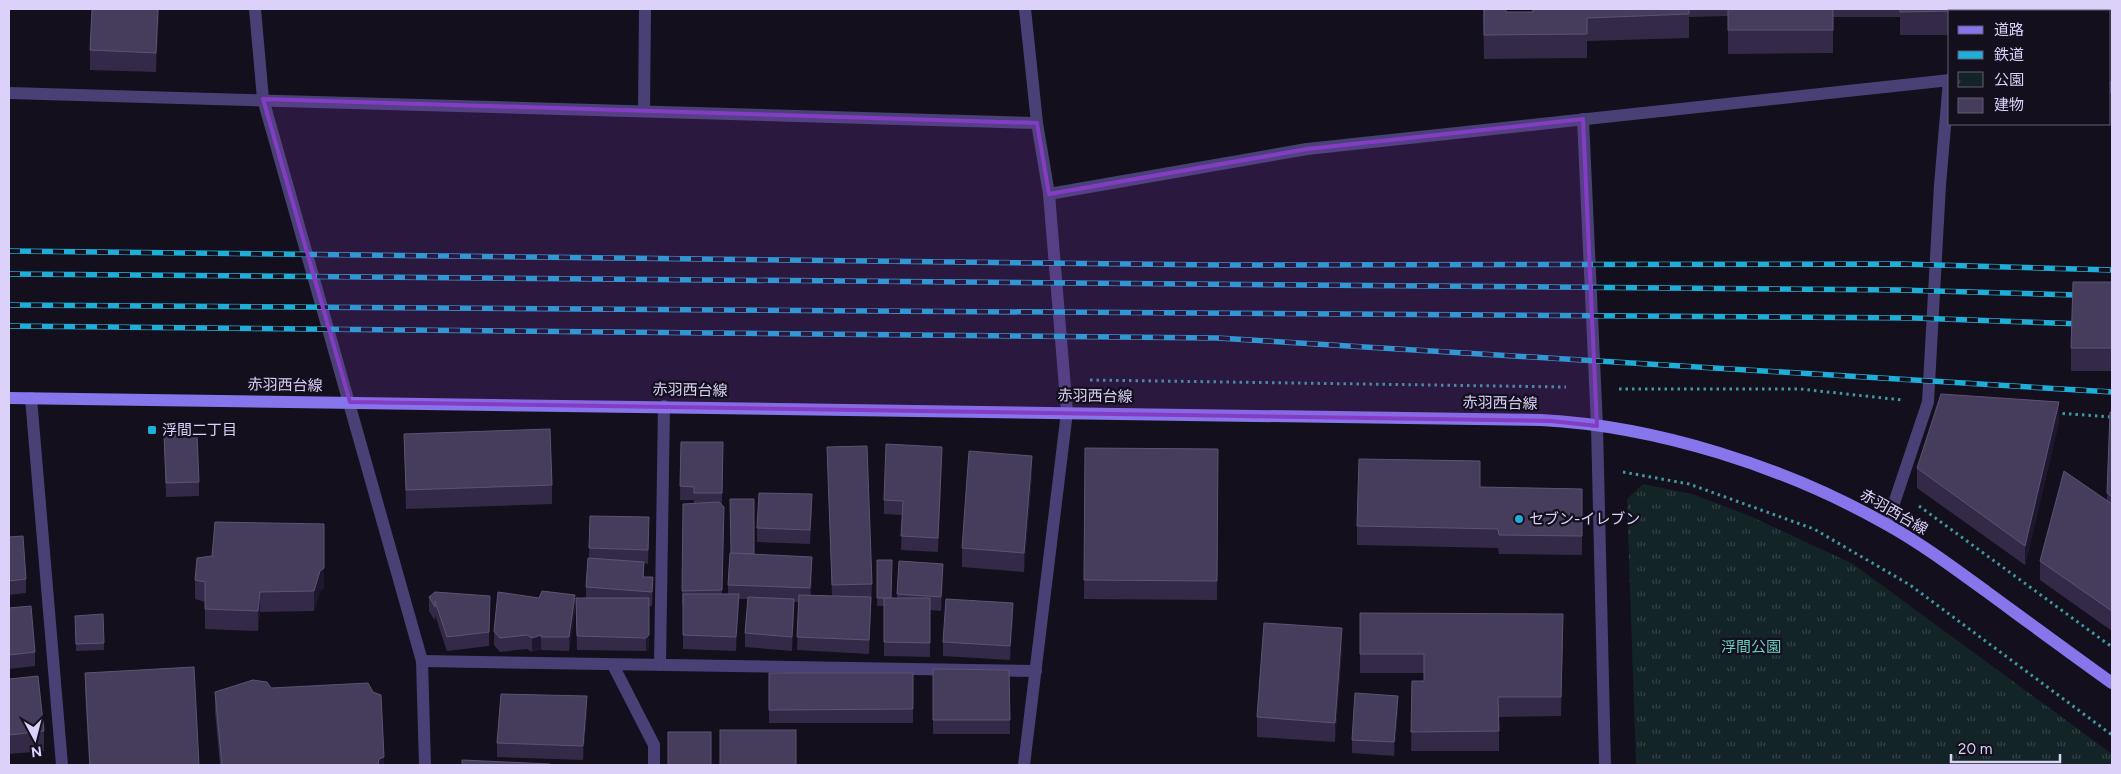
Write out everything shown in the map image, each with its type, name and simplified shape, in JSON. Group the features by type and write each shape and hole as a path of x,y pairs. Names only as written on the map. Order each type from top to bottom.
{"main road":[{"name":"赤羽西台線","path":"9,398 1541,420 1597,426 1705,450 1767,469 1828,495 1887,524 1937,556 2112,683"}],"street":[{"path":"255,9 263,99 422,661 425,765"},
{"path":"644,110 645,9"},
{"path":"1024,765 1067,412 1049,194 1037,123 1025,9"},
{"path":"1049,194 1307,149 1948,80"},
{"path":"9,93 644,110 1037,123"},
{"path":"1887,524 1928,402 1940,185 1948,101"},
{"path":"1583,118 1597,426 1605,765"},
{"path":"31,398 62,765"},
{"path":"660,665 664,406"},
{"path":"422,661 1036,671"},
{"path":"613,665 654,746 654,765"}],"path":[{"path":"1090,380 1566,387"},
{"path":"1610,388 1800,389 1928,402"},
{"path":"2054,413 2112,418"},
{"path":"1598,467 1688,484 1814,529 1910,585 2112,735"},
{"path":"1917,504 2112,647"}],"highlighted area":[{"path":"263,99 1037,123 1049,194 1307,149 1583,119 1597,426 1551,421 350,402"}],"green space":[{"name":"浮間公園","path":"1643,484 1692,494 1750,516 1853,564 2112,754 2112,765 1636,765 1627,499"}],"building":[{"path":"92,9 158,9 156,53 90,50"},
{"path":"1484,9 1506,9 1506,12 1533,12 1533,9 1689,9 1689,14 1587,18 1587,34 1484,35"},
{"path":"1728,9 1833,9 1833,30 1728,30"},
{"path":"1900,9 1952,9 1948,11 1900,12"},
{"path":"2073,282 2112,282 2112,348 2071,348"},
{"path":"1941,394 2059,402 2025,546 1917,468"},
{"path":"2110,412 2112,412 2112,497 2107,493"},
{"path":"550,429 552,485 406,490 404,434"},
{"path":"197,434 199,482 166,483 164,435"},
{"path":"681,442 723,442 722,493 694,493 694,487 680,486"},
{"path":"886,444 942,447 938,538 901,536 903,501 884,500"},
{"path":"867,446 872,584 832,585 827,447"},
{"path":"1085,448 1218,449 1217,581 1084,580"},
{"path":"969,451 1032,456 1024,553 962,548"},
{"path":"1359,459 1480,461 1480,487 1582,489 1582,536 1499,535 1498,529 1357,526"},
{"path":"2064,471 2112,504 2112,611 2040,561"},
{"path":"759,493 812,494 810,530 757,528"},
{"path":"730,499 754,499 754,554 731,553"},
{"path":"719,502 724,507 722,590 682,591 683,504"},
{"path":"590,516 649,517 648,550 589,548"},
{"path":"215,522 324,524 324,568 320,571 314,591 260,592 258,611 205,609 205,582 195,580 197,558 212,556"},
{"path":"23,536 26,579 9,581 9,537"},
{"path":"730,553 812,557 810,588 728,585"},
{"path":"588,558 644,562 643,577 653,577 652,592 586,587"},
{"path":"877,560 892,560 891,598 877,598"},
{"path":"899,561 943,564 941,597 897,594"},
{"path":"542,591 575,595 569,637 541,637 541,635 532,638 527,635 500,638 494,631 498,592 539,598"},
{"path":"435,592 490,596 489,632 447,637 435,601 435,607 429,597"},
{"path":"683,594 739,594 736,637 683,635"},
{"path":"799,595 871,597 869,640 797,637"},
{"path":"748,597 794,599 792,637 745,633"},
{"path":"576,598 649,598 649,635 646,638 577,636"},
{"path":"884,598 930,598 930,643 884,642"},
{"path":"946,599 1013,603 1010,646 943,642"},
{"path":"31,606 35,652 9,655 9,608"},
{"path":"1360,613 1563,614 1561,697 1498,697 1499,731 1411,732 1412,681 1424,681 1424,654 1360,654"},
{"path":"103,614 104,643 76,644 75,616"},
{"path":"1264,623 1342,628 1335,723 1257,717"},
{"path":"194,667 199,765 90,765 85,673"},
{"path":"933,669 1009,670 1010,720 933,720"},
{"path":"769,673 913,673 913,709 769,710"},
{"path":"38,676 44,731 9,735 9,679"},
{"path":"253,680 267,682 271,688 368,683 373,692 381,695 384,757 379,759 378,765 222,765 215,692"},
{"path":"1355,693 1398,696 1394,742 1352,740"},
{"path":"501,694 587,696 583,746 497,743"},
{"path":"720,730 796,730 796,765 720,765"},
{"path":"668,732 711,732 711,765 668,765"},
{"path":"462,760 550,764 550,765 462,765"}],"railway":[{"path":"9,251 1221,265 1900,264 2112,270"},
{"path":"9,274 1899,290 2112,296"},
{"path":"9,305 1914,318 2112,325"},
{"path":"9,326 1217,338 2112,392"}],"place":[{"name":"浮間二丁目","path":"152,430"},
{"name":"セブン-イレブン","path":"1519,519"}]}
